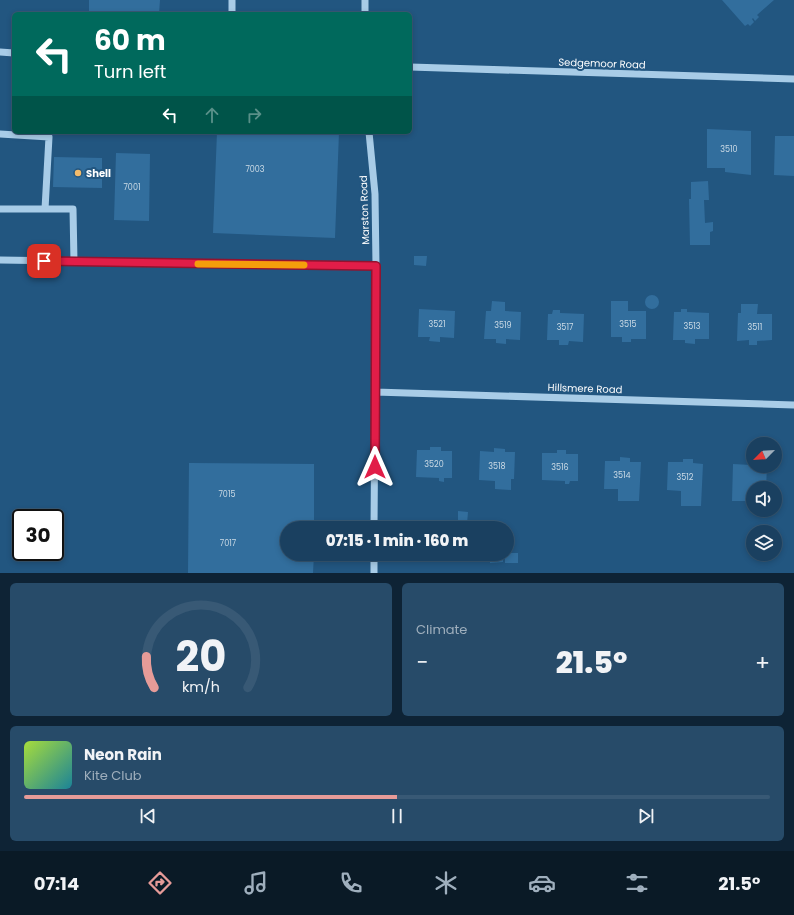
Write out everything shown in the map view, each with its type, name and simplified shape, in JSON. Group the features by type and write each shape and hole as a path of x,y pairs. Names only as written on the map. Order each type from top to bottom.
{"street":[{"path":"232,0 232,12"},
{"path":"365,0 365,12"},
{"path":"0,52 12,53"},
{"name":"Sedgemoor Road","path":"412,67 794,79"},
{"path":"0,134 49,137 53,134"},
{"name":"Marston Road","path":"369,134 375,194 376,266 374,521"},
{"path":"45,209 49,137"},
{"path":"0,209 73,209 74,262"},
{"path":"0,260 376,266"},
{"name":"Hillsmere Road","path":"375,392 794,405"},
{"path":"374,561 374,573"}],"building":[{"path":"89,0 160,0 159,12 89,12"},
{"path":"722,0 774,0 757,15 759,17 755,21 753,18 752,19 754,22 750,26 748,24 745,26"},
{"path":"707,129 751,131 751,175 725,172 725,168 707,168"},
{"path":"217,134 339,134 335,238 213,233"},
{"path":"775,136 794,136 794,176 774,175"},
{"path":"116,153 150,154 149,221 114,220"},
{"name":"Shell","path":"54,157 102,158 102,188 53,187"},
{"path":"708,181 709,200 704,200 705,223 713,222 713,231 710,232 710,245 690,245 689,199 691,199 691,182"},
{"path":"414,256 427,256 426,266 414,265"},
{"path":"652,295 657,297 659,302 657,307 652,309 647,307 645,302 647,297"},
{"path":"492,301 505,302 505,311 521,312 520,340 506,339 506,344 496,343 496,339 484,339 486,311 491,311"},
{"path":"611,301 628,301 628,311 646,311 646,339 631,339 631,342 622,342 622,337 611,337"},
{"path":"741,304 758,304 757,314 772,314 772,340 757,341 757,345 749,345 749,340 737,341 738,313 741,313"},
{"path":"419,309 455,311 454,338 440,337 440,342 429,341 430,337 418,337"},
{"path":"681,309 687,309 687,312 709,313 709,339 695,339 695,344 685,343 685,340 673,340 674,312 681,312"},
{"path":"553,310 560,310 560,313 584,314 583,342 569,341 568,345 559,345 559,340 547,340 548,314 552,314"},
{"path":"430,447 441,447 441,451 452,451 452,478 444,478 444,482 439,481 439,478 416,477 417,450 430,450"},
{"path":"494,448 505,449 505,452 515,452 514,479 511,479 511,490 495,489 495,481 479,480 480,451 494,452"},
{"path":"557,450 566,450 566,454 578,454 578,481 570,481 569,484 565,484 565,481 542,480 542,453 557,453"},
{"path":"620,457 630,458 630,462 641,462 639,501 618,501 618,489 604,489 605,461 620,461"},
{"path":"683,459 693,459 693,463 703,464 701,506 681,506 681,491 667,490 668,462 683,462"},
{"path":"189,463 314,464 314,521 280,521 280,561 314,561 313,573 188,573"},
{"path":"733,464 746,465 746,473 767,473 766,481 746,481 746,501 732,501"},
{"path":"458,511 468,512 467,521 458,521"},
{"path":"514,553 518,553 518,563 505,563 505,561 514,561"},
{"path":"490,561 503,561 503,562 490,563"}],"slow traffic":[{"path":"198,264 304,265"}],"place":[{"name":"Shell","path":"78,173"}],"route":[{"path":"44,261 376,266 375,467"}]}
